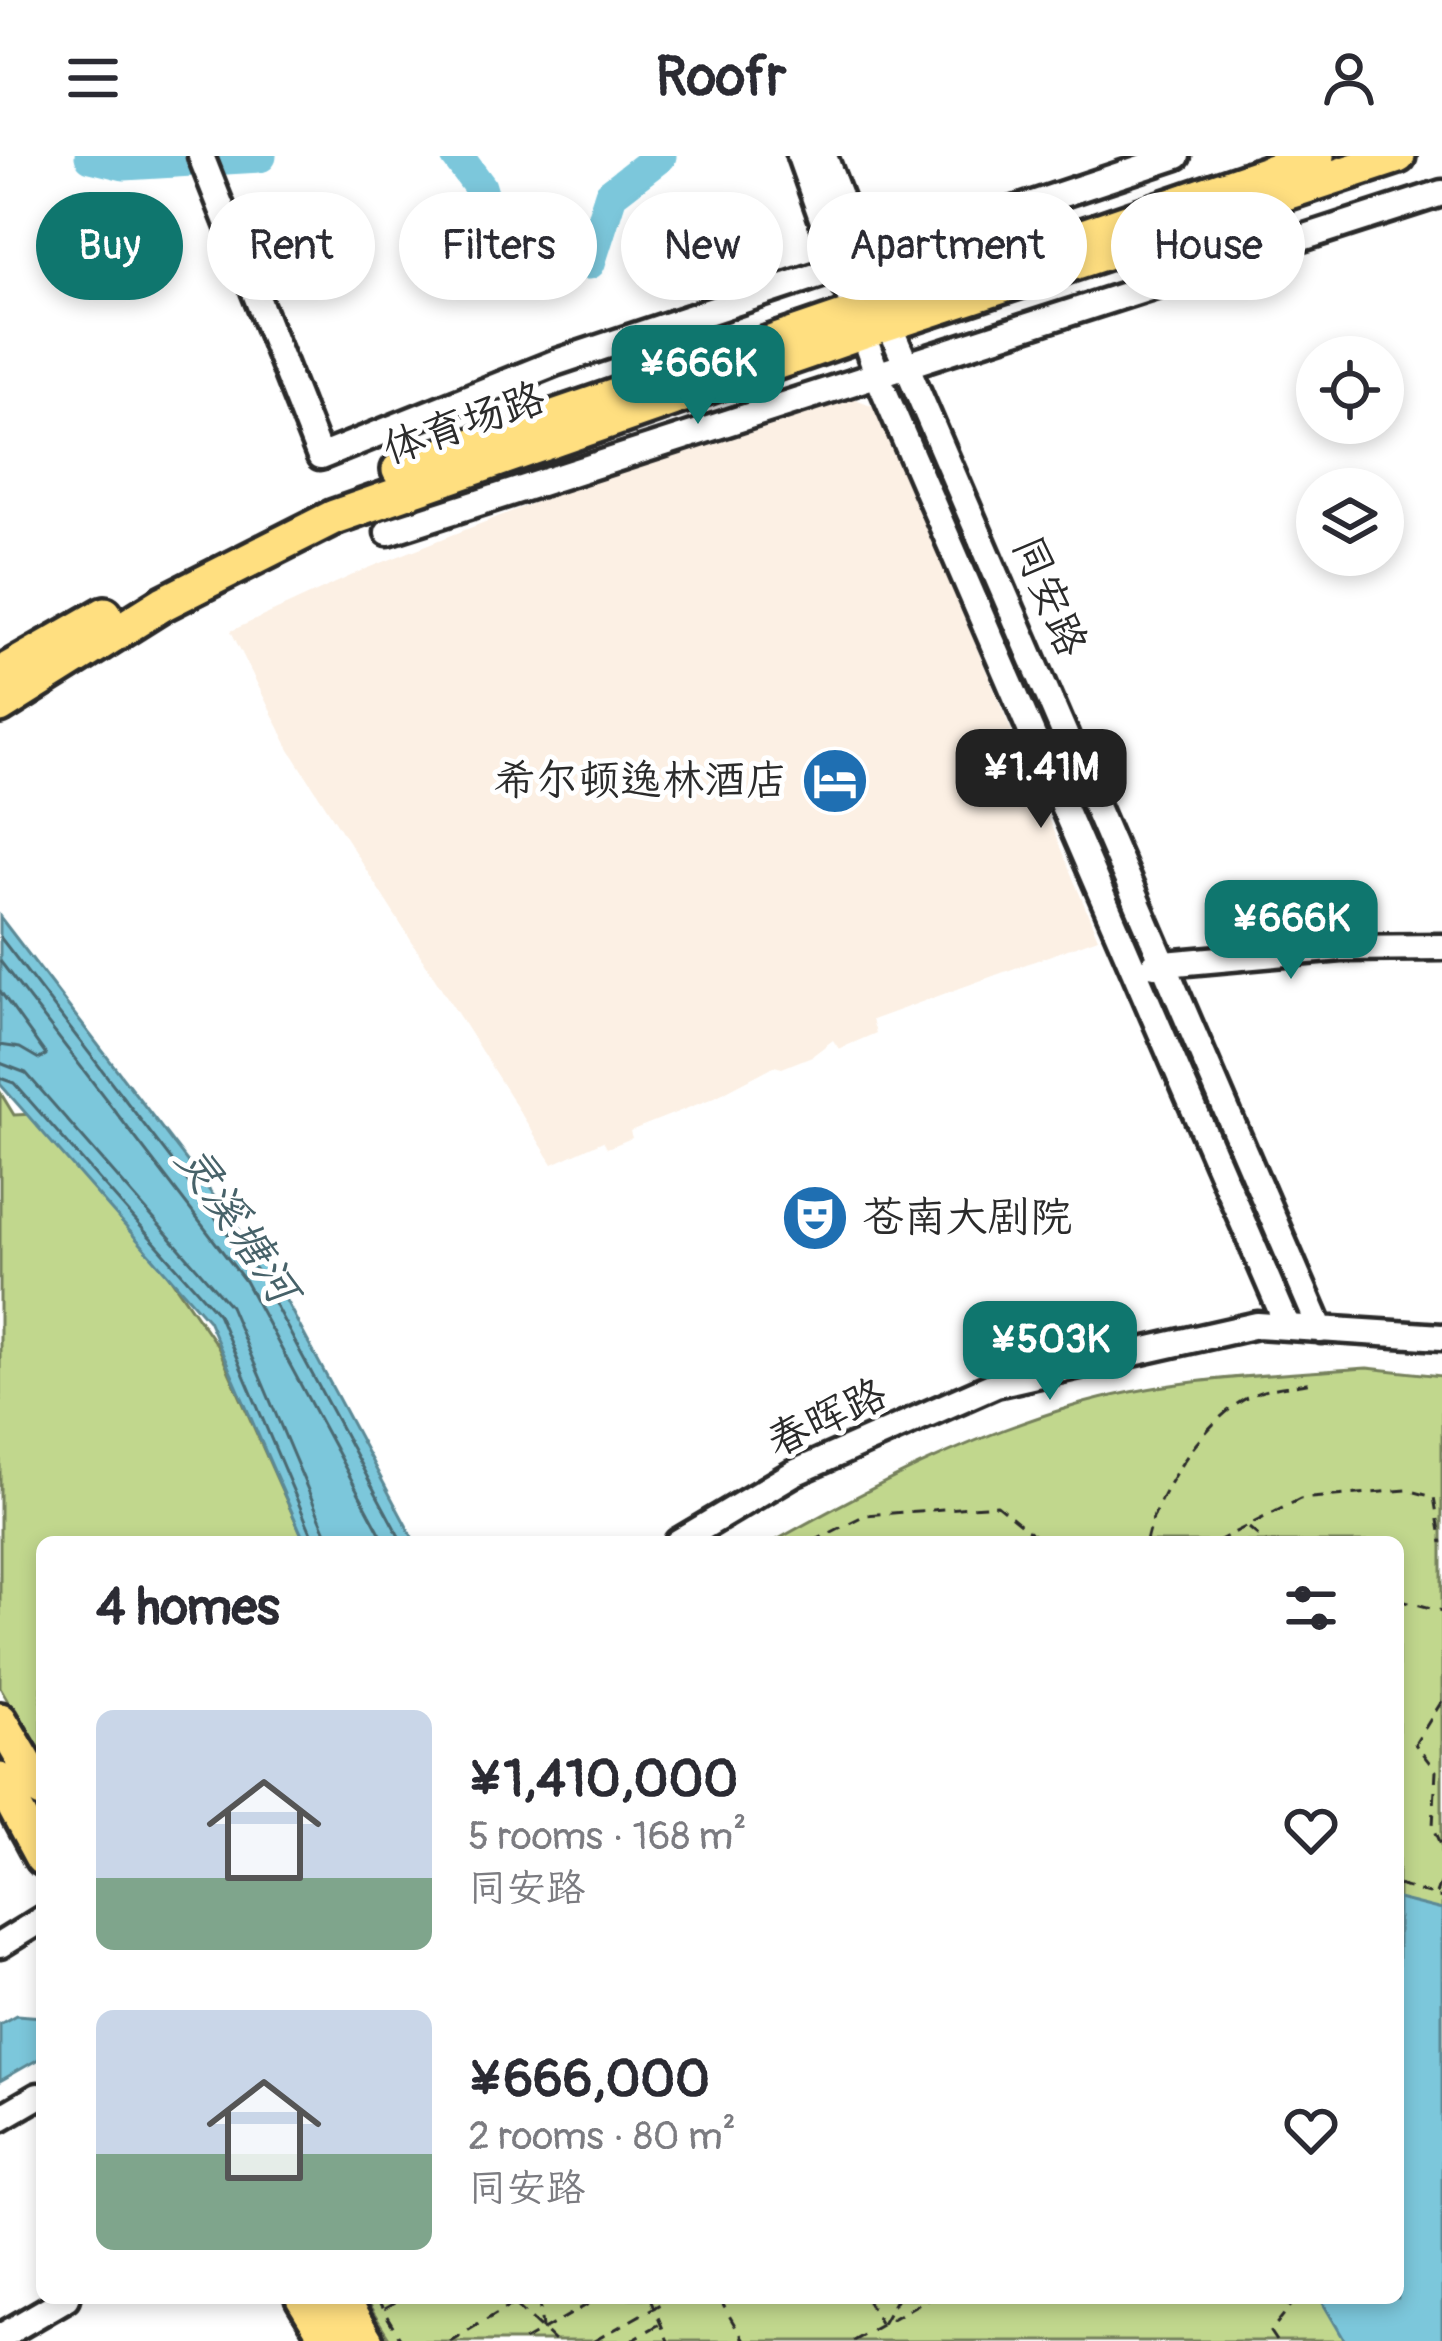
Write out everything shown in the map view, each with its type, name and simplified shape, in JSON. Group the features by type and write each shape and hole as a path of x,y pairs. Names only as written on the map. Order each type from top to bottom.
{"main road":[{"name":"体育场路","path":"0,706 164,603 334,517 1317,156"},
{"name":"体育场路","path":"0,674 333,493 1398,156"},
{"path":"0,1720 36,1781"},
{"path":"0,1780 36,1847"},
{"path":"307,2304 329,2341"},
{"path":"344,2304 366,2341"}],"street":[{"name":"同安路","path":"800,156 818,192"},
{"name":"同安路","path":"824,156 834,192"},
{"path":"1068,192 1177,156"},
{"path":"206,167 320,457 557,362 807,279"},
{"path":"388,532 1442,193"},
{"name":"同安路","path":"865,300 878,377 1288,1328"},
{"name":"同安路","path":"871,319 908,367 1321,1330"},
{"path":"1134,970 1163,962 1342,948 1442,947"},
{"name":"春晖路","path":"688,1536 794,1473 996,1384 1257,1325 1442,1337"},
{"path":"0,1945 36,1923"},
{"path":"0,2118 36,2097"},
{"path":"0,2337 57,2304"}],"path":[{"path":"1147,1536 1152,1511 1199,1440 1253,1394 1311,1382"},
{"path":"1227,1536 1300,1499 1407,1490 1442,1497"},
{"path":"1434,1497 1442,1544"},
{"path":"824,1536 865,1515 998,1505 1035,1536"},
{"path":"1246,1526 1258,1536"},
{"path":"1404,1601 1442,1611"},
{"path":"1442,1700 1415,1744 1436,1771 1433,1826 1442,1846"},
{"path":"1404,1887 1439,1897 1442,1876"},
{"path":"379,2304 402,2341"},
{"path":"382,2309 392,2304"},
{"path":"450,2341 512,2304"},
{"path":"515,2304 554,2341"},
{"path":"540,2304 543,2330"},
{"path":"524,2341 588,2304"},
{"path":"652,2304 668,2341"},
{"path":"594,2341 660,2304"},
{"path":"722,2304 742,2339 735,2341"},
{"path":"869,2304 881,2325"},
{"path":"881,2325 893,2304"},
{"path":"853,2341 918,2304"},
{"path":"1276,2341 1270,2332 1292,2304"},
{"path":"630,2341 660,2324"}],"shaded area":[{"name":"希尔顿逸林酒店","path":"848,396 876,407 1098,938 872,1020 876,1033 839,1049 833,1040 812,1056 782,1068 774,1066 713,1098 630,1131 632,1138 607,1148 603,1141 553,1164 290,750 231,631 366,569 571,488 774,425"}],"green space":[{"path":"0,1092 14,1115 57,1113 218,1347 302,1536 36,1536 36,1749 0,1687"},
{"path":"1367,1368 1442,1376 1442,2341 391,2341 368,2304 1404,2304 1404,1536 784,1536 920,1465 1074,1406 1182,1384"}],"water":[{"path":"0,917 268,1267 412,1536 302,1536 208,1320 0,1084"},
{"path":"1404,1900 1442,1910 1442,2341 1345,2341 1323,2304 1404,2304"},
{"path":"16,2015 36,2017 36,2060 0,2081 0,2024"}],"waterway":[{"path":"91,156 124,164 260,156"},
{"path":"457,156 480,187 502,263 589,263 611,194 660,156"}],"place":[{"name":"希尔顿逸林酒店","path":"835,781"},
{"name":"苍南大剧院","path":"815,1218"}],"water label":[{"name":"灵溪塘河","path":"237,1224"}]}
